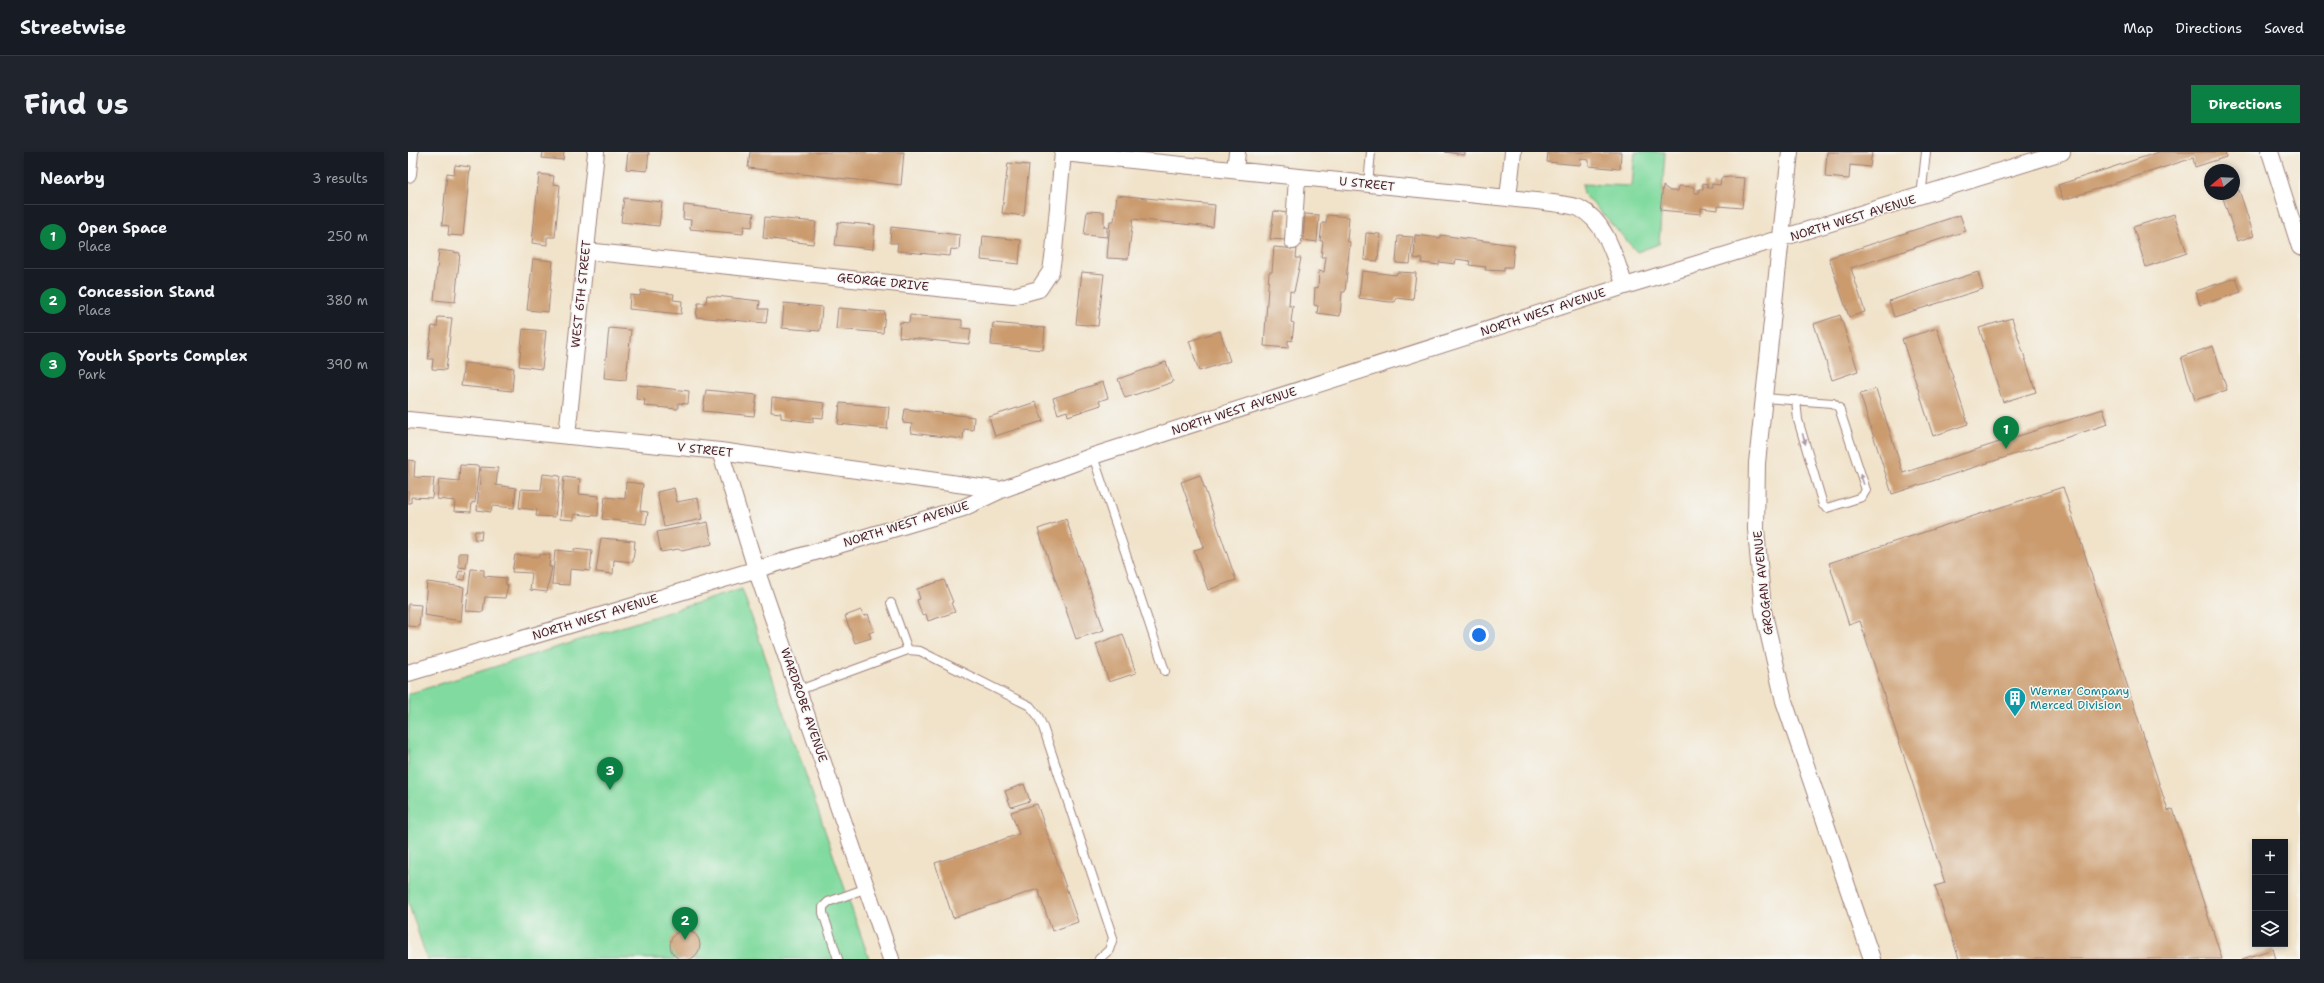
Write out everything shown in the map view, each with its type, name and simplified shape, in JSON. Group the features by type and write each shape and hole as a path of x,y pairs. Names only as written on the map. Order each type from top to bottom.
{"street":[{"path":"408,174 410,152"},
{"name":"WEST 6TH STREET","path":"567,436 596,152"},
{"name":"GEORGE DRIVE","path":"586,251 1013,296 1039,289 1051,271 1060,152"},
{"name":"U STREET","path":"1060,152 1508,198 1578,208 1598,223 1610,243 1625,286"},
{"path":"1235,170 1237,152"},
{"path":"1508,198 1513,152"},
{"name":"GROGAN AVENUE","path":"1790,152 1782,239 1763,398 1757,463 1756,529 1764,610 1770,646 1784,701 1872,959"},
{"name":"NORTH WEST AVENUE","path":"408,673 963,508 1001,490 1093,456 1625,286 1921,197 2062,152"},
{"path":"2270,152 2300,246"},
{"path":"1293,241 1297,177"},
{"name":"V STREET","path":"408,420 720,451 1001,490"},
{"name":"WARDROBE AVENUE","path":"720,451 756,569 891,959"}],"lane":[{"path":"1368,184 1371,152"},
{"path":"1921,197 1926,152"},
{"path":"1763,398 1796,400 1833,403 1839,408 1866,490 1862,497 1827,508 1823,505 1798,420 1796,400"},
{"path":"1093,456 1165,671"},
{"path":"891,603 908,650"},
{"path":"799,690 908,650 920,651 1030,706 1038,716 1113,938 1109,950 1099,959"},
{"path":"838,959 823,914 823,907 828,902 867,888"}],"green space":[{"path":"1635,152 1665,152 1659,244 1637,252 1584,194 1582,184 1632,186"},
{"path":"742,589 869,959 427,959 408,902 408,694"}],"building":[{"path":"543,152 564,152 563,160 542,158"},
{"path":"628,152 649,152 647,171 626,169"},
{"path":"750,152 904,152 901,185 748,168"},
{"path":"1445,152 1465,152 1465,155"},
{"path":"1548,152 1621,152 1620,169 1589,166 1589,160 1581,159 1580,165 1547,162"},
{"path":"1827,152 1872,152 1870,167 1850,165 1849,179 1825,177"},
{"path":"2159,152 2225,152 2226,157 2195,167 2193,158 2063,200 2058,185"},
{"path":"1008,163 1029,165 1024,216 1002,213"},
{"path":"455,165 470,167 463,236 448,235 449,226 442,225 447,173 454,174"},
{"path":"539,174 554,176 553,184 560,185 555,237 547,237 547,245 532,243"},
{"path":"1721,178 1745,178 1742,208 1718,206 1718,210 1701,208 1701,214 1660,210 1663,186 1670,191 1678,191 1679,186 1694,187 1694,193 1699,193 1699,189 1703,189 1703,183 1708,184 1707,188 1712,188 1712,184 1720,185"},
{"path":"2240,193 2254,236 2237,241 2224,200 2240,200"},
{"path":"1117,195 1215,205 1213,227 1133,219 1128,259 1107,258 1110,221 1114,221"},
{"path":"624,198 662,202 659,226 621,222"},
{"path":"684,205 754,213 752,227 744,226 743,234 690,229 691,220 683,219"},
{"path":"1087,211 1104,212 1104,227 1107,227 1107,237 1084,235"},
{"path":"1274,211 1287,213 1285,240 1270,239"},
{"path":"1305,214 1319,215 1317,242 1303,240"},
{"path":"2174,214 2187,253 2146,267 2133,227"},
{"path":"1327,215 1349,217 1347,241 1350,242 1345,292 1342,292 1340,316 1317,313 1318,306 1314,305 1315,287 1318,288 1319,271 1324,272 1326,257 1321,257 1323,241 1320,241 1322,223 1326,223"},
{"path":"1960,215 1966,231 1851,268 1865,312 1849,317 1829,258"},
{"path":"765,217 816,222 813,244 763,238"},
{"path":"838,222 875,225 873,249 835,245"},
{"path":"891,227 960,235 959,250 951,249 950,256 897,251 898,243 890,243"},
{"path":"1366,233 1380,234 1378,261 1364,260"},
{"path":"1415,235 1440,238 1440,235 1514,245 1512,267 1504,267 1504,271 1485,270 1486,267 1469,265 1470,261 1456,259 1455,264 1439,262 1439,265 1421,263 1422,259 1414,258"},
{"path":"983,236 1021,240 1019,264 981,260"},
{"path":"1398,236 1413,237 1410,264 1396,263"},
{"path":"1274,247 1297,249 1296,258 1301,258 1294,292 1290,291 1289,306 1293,306 1291,322 1294,323 1292,341 1288,340 1288,348 1264,346 1269,272 1272,272"},
{"path":"439,250 460,253 455,302 434,300"},
{"path":"533,259 553,261 548,312 527,310"},
{"path":"1362,271 1396,275 1397,272 1416,273 1413,300 1396,298 1395,302 1389,302 1359,298"},
{"path":"1082,272 1104,274 1098,326 1076,324"},
{"path":"1978,272 1983,289 1894,317 1889,301"},
{"path":"2236,278 2241,292 2200,305 2196,291"},
{"path":"641,290 674,294 673,300 682,301 681,314 629,309 630,295 640,296"},
{"path":"707,295 760,301 759,309 768,309 766,323 696,317 698,303 706,303"},
{"path":"784,303 822,307 820,331 782,328"},
{"path":"838,308 885,312 883,333 836,329"},
{"path":"910,315 962,320 962,328 971,329 969,344 899,337 900,322 909,323"},
{"path":"1840,315 1858,371 1832,380 1814,324"},
{"path":"438,317 452,318 446,370 432,369 433,359 428,359 432,326 437,327"},
{"path":"2012,318 2036,392 2003,402 1979,328"},
{"path":"993,323 1045,328 1043,350 991,345"},
{"path":"609,328 631,330 626,380 604,378"},
{"path":"1937,328 1968,424 1933,436 1902,339"},
{"path":"523,329 546,331 542,369 519,366"},
{"path":"1220,331 1230,361 1199,371 1189,341"},
{"path":"2213,346 2227,390 2195,400 2181,357"},
{"path":"1166,362 1173,382 1125,398 1118,379"},
{"path":"464,363 514,368 512,391 461,386"},
{"path":"1103,382 1108,398 1099,401 1101,405 1068,416 1067,411 1058,414 1053,398"},
{"path":"637,385 689,391 688,404 678,403 678,409 644,406 645,400 636,399"},
{"path":"1876,389 1903,473 2103,409 2108,424 1892,494 1860,394"},
{"path":"706,390 757,395 754,416 703,411"},
{"path":"772,397 825,403 823,418 813,417 813,422 781,418 781,413 771,412"},
{"path":"1036,402 1043,421 995,436 989,417"},
{"path":"840,403 889,407 887,429 838,424"},
{"path":"905,409 974,417 973,430 964,429 963,439 911,433 912,424 903,423"},
{"path":"408,460 415,461 414,477 434,478 432,498 411,497 411,503 408,503"},
{"path":"460,465 479,466 475,503 472,502 471,512 454,511 455,501 437,499 439,479 459,481"},
{"path":"481,467 498,468 496,485 516,488 514,508 492,506 491,512 477,510"},
{"path":"543,474 560,476 555,517 536,516 537,510 519,508 521,489 541,490"},
{"path":"1200,475 1236,580 1208,590 1194,550 1204,547 1181,482"},
{"path":"564,477 580,479 579,494 599,496 598,516 574,514 574,520 560,519"},
{"path":"626,482 643,484 640,511 648,512 646,524 602,519 605,497 625,499"},
{"name":"Werner Company Merced Division","path":"2063,487 2168,811 2173,809 2222,959 1959,959 1935,886 1945,883 1860,621 1849,625 1829,563"},
{"path":"674,488 677,502 698,498 702,519 664,527 657,492"},
{"path":"1066,519 1104,630 1076,639 1038,529"},
{"path":"708,522 712,544 682,551 678,549 661,552 657,532"},
{"path":"475,531 482,531 481,540 474,539"},
{"path":"601,538 635,541 633,562 614,560 613,574 596,572"},
{"path":"574,549 592,551 590,571 570,569 569,585 552,584 555,550 574,552"},
{"path":"459,553 468,553 466,568 459,567"},
{"path":"539,554 550,555 549,567 552,567 547,592 530,590 532,573 512,572 515,555 539,557"},
{"path":"471,569 484,570 484,576 506,578 506,585 508,585 505,598 485,597 483,612 466,611"},
{"path":"459,571 466,572 465,580 457,579"},
{"path":"944,580 953,602 951,603 955,612 928,621 926,614 922,615 917,600 920,599 917,589"},
{"path":"427,582 464,587 461,621 424,615"},
{"path":"408,604 421,605 419,627 408,626"},
{"path":"861,610 864,616 868,614 874,631 869,633 871,638 855,643 845,616"},
{"path":"1123,634 1136,673 1109,682 1096,644"},
{"path":"1024,784 1030,801 1011,807 1005,791"},
{"path":"1037,804 1078,922 1052,931 1038,889 953,918 935,863 1019,834 1011,812"},
{"path":"685,930 691,931 699,939 699,951 691,959 685,960 679,959 671,951 670,945 671,939 679,931"},
{"path":"2273,949 2276,959 2242,959"}],"place":[{"name":"Open Space","path":"2006,449"},
{"name":"Werner Company Merced Division","path":"2015,718"},
{"name":"Youth Sports Complex","path":"610,790"},
{"name":"Concession Stand","path":"685,940"}]}
